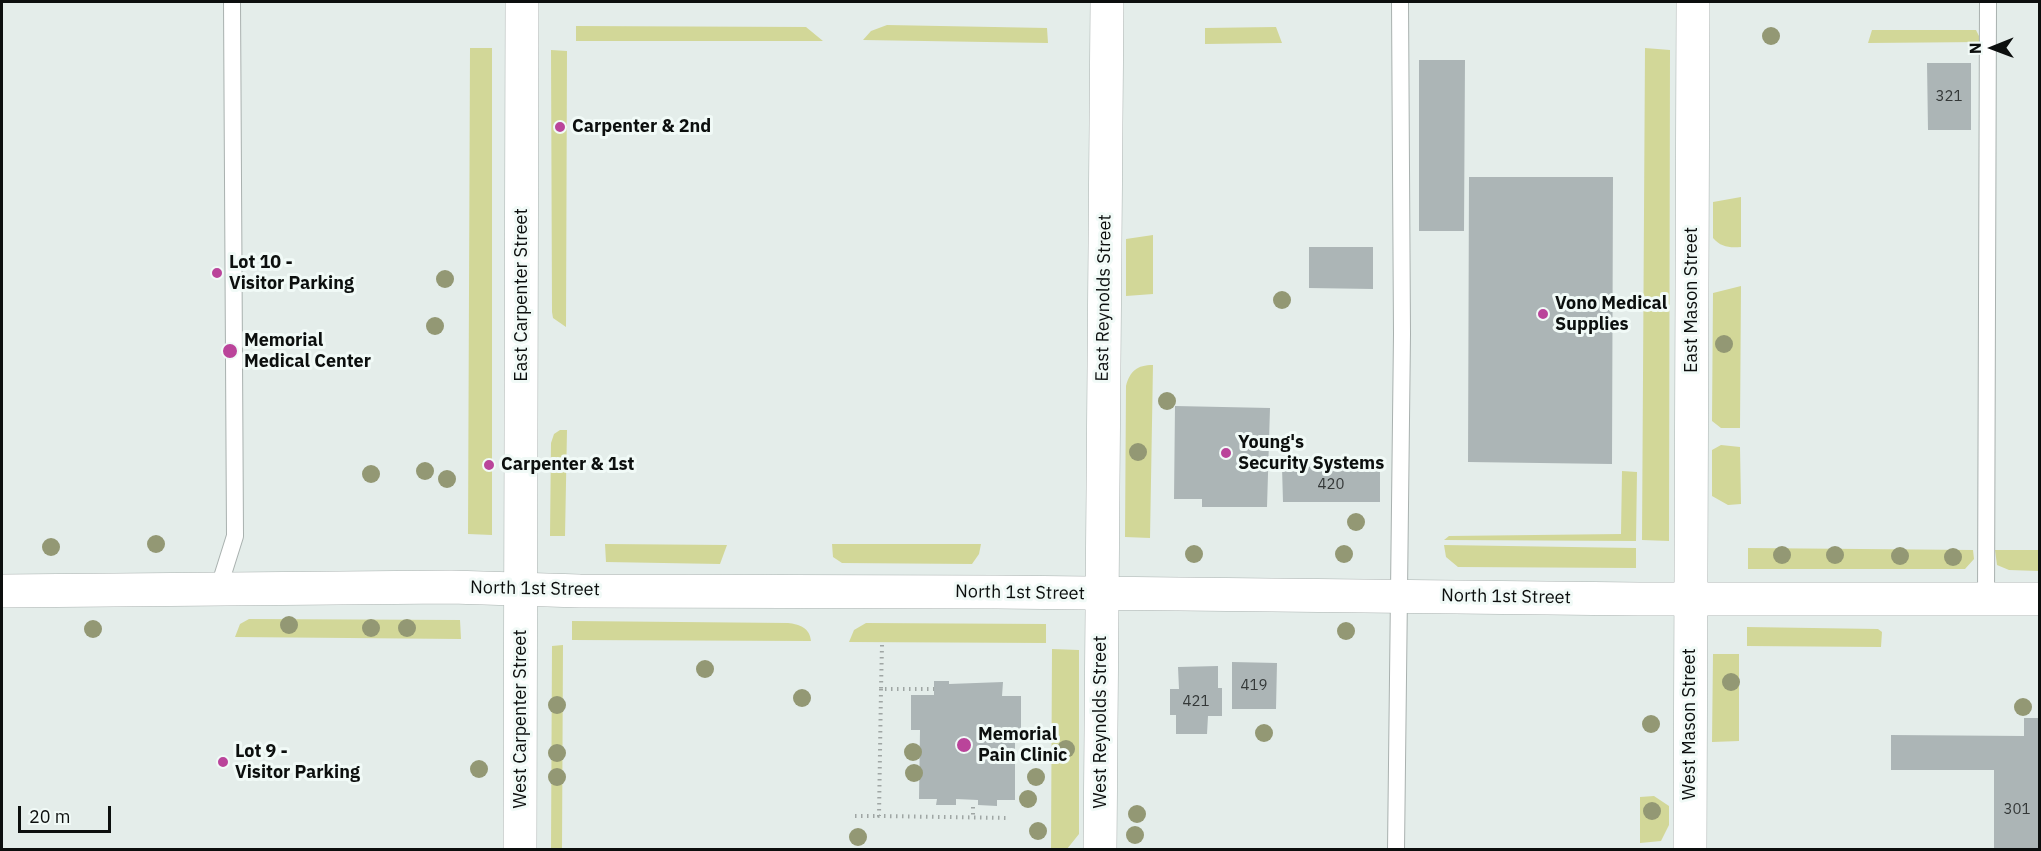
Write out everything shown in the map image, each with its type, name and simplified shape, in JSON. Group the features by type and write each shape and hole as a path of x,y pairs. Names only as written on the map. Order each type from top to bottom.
{"street":[{"name":"East Carpenter Street","path":"521,589 522,2"},
{"name":"East Reynolds Street","path":"1102,594 1107,2"},
{"name":"East Mason Street","path":"1691,599 1693,2"},
{"name":"North 1st Street","path":"2,591 336,587 1691,599 2040,599"},
{"name":"West Carpenter Street","path":"520,849 521,589"},
{"name":"West Reynolds Street","path":"1100,849 1102,594"},
{"name":"West Mason Street","path":"1690,849 1691,599"}],"lane":[{"path":"218,590 235,536 232,2"},
{"path":"1396,849 1402,345 1400,2"},
{"path":"1986,599 1988,2"}],"path":[{"path":"879,816 882,645"},
{"path":"881,689 934,689"},
{"path":"973,807 974,818"},
{"path":"855,816 1010,818"}],"green space":[{"path":"887,25 1047,28 1048,43 863,40 871,31"},
{"path":"576,26 806,27 823,41 576,41"},
{"path":"1276,27 1282,43 1205,44 1205,28"},
{"path":"1872,30 1976,30 1982,42 1868,43"},
{"path":"470,48 492,48 492,535 468,534"},
{"path":"1645,48 1670,50 1669,541 1642,540"},
{"path":"551,50 567,51 566,327 553,318 552,312"},
{"path":"1741,197 1741,247 1726,246 1713,238 1713,202"},
{"path":"1153,235 1153,294 1126,296 1126,239"},
{"path":"1741,286 1740,428 1721,428 1712,421 1713,293"},
{"path":"1153,365 1150,538 1125,537 1126,386 1135,370"},
{"path":"560,430 567,430 565,536 550,536 551,443 554,434"},
{"path":"1721,445 1740,447 1741,504 1728,505 1712,496 1712,450"},
{"path":"1622,471 1637,472 1636,541 1444,540 1449,536 1621,534"},
{"path":"605,544 727,545 720,564 606,562"},
{"path":"832,544 981,544 979,554 972,564 842,563 833,557"},
{"path":"1444,545 1636,548 1636,568 1458,567 1446,557"},
{"path":"1748,548 1973,550 1974,559 1965,569 1748,569"},
{"path":"1995,550 2039,550 2039,571 2009,570 1997,565"},
{"path":"249,619 460,620 461,639 235,637 240,624"},
{"path":"572,621 788,623 803,628 809,633 811,641 572,640"},
{"path":"866,623 1046,624 1046,643 849,642 854,630"},
{"path":"1747,627 1878,629 1882,632 1881,647 1747,646"},
{"path":"563,645 562,849 551,849 552,646"},
{"path":"1052,649 1079,650 1079,834 1067,849 1051,849"},
{"path":"1713,654 1739,654 1739,741 1712,742"},
{"path":"1654,796 1669,806 1669,825 1661,841 1640,843 1640,797"}],"building":[{"path":"1419,60 1465,60 1464,231 1419,231"},
{"path":"1927,63 1971,63 1971,130 1928,130"},
{"path":"1469,177 1613,177 1612,464 1468,462"},
{"path":"1309,247 1373,247 1373,289 1309,288"},
{"path":"1175,406 1270,408 1267,507 1202,507 1202,499 1174,499"},
{"path":"1380,466 1380,502 1283,502 1282,467"},
{"path":"1232,662 1277,663 1276,709 1232,709"},
{"path":"1218,666 1218,688 1222,688 1222,716 1208,716 1207,734 1176,734 1176,715 1170,715 1170,689 1179,689 1178,667"},
{"path":"934,681 949,681 949,684 1003,682 1002,696 1021,696 1021,732 1015,732 1015,800 997,800 997,806 978,805 978,800 956,799 956,805 936,805 937,799 919,799 920,730 911,730 911,695 934,695"},
{"path":"2024,718 2040,718 2040,850 1994,850 1994,770 1891,770 1891,735 2024,736"}],"place":[{"name":"Carpenter & 2nd","path":"560,127"},
{"name":"Lot 10 - Visitor Parking","path":"217,273"},
{"name":"Vono Medical Supplies","path":"1543,314"},
{"name":"Memorial Medical Center","path":"230,351"},
{"name":"Young's Security Systems","path":"1226,453"},
{"name":"Carpenter & 1st","path":"489,465"},
{"name":"Memorial Pain Clinic","path":"964,745"},
{"name":"Lot 9 - Visitor Parking","path":"223,762"}]}
